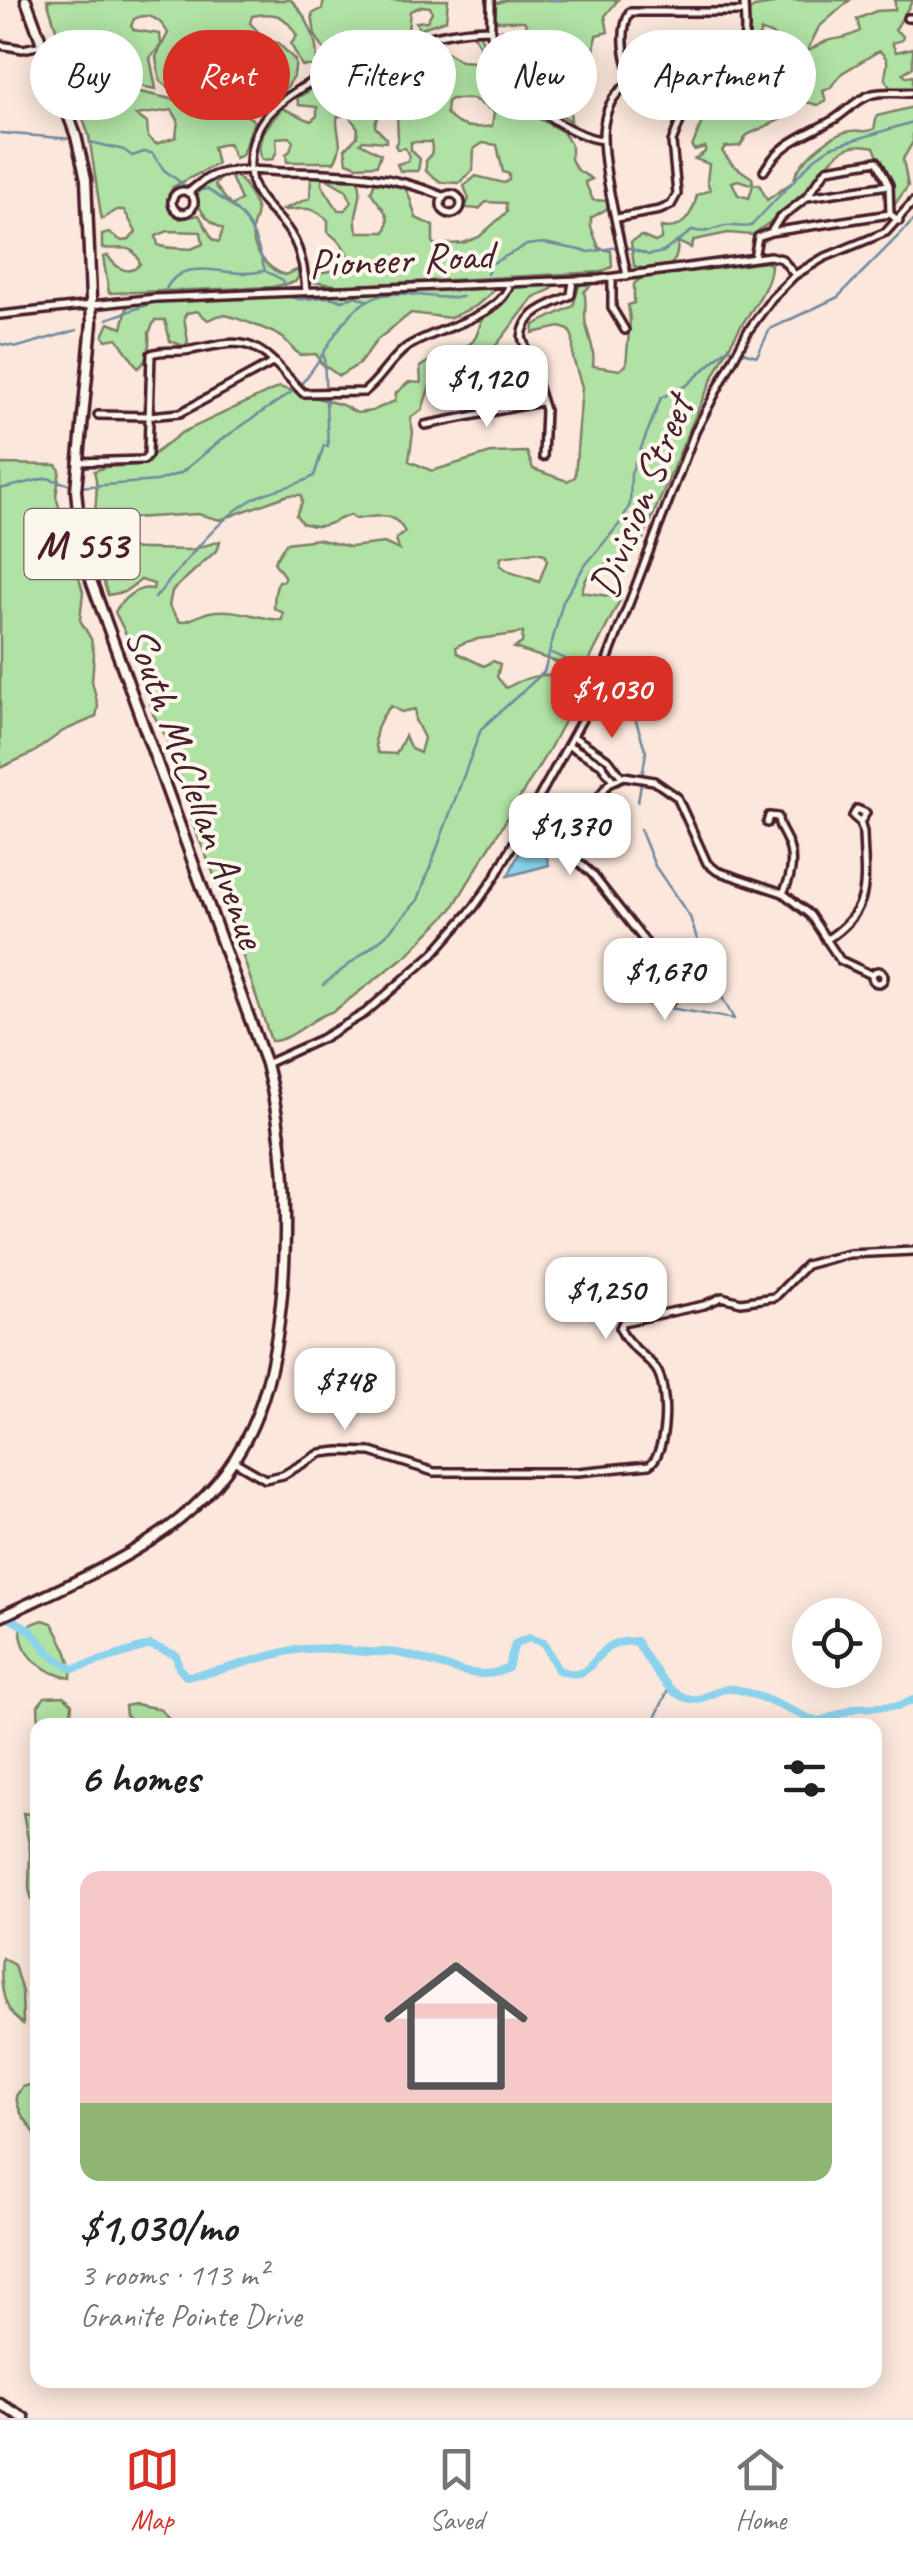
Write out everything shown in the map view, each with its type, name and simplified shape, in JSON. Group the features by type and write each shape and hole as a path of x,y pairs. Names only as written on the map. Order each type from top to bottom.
{"main road":[{"name":"South McClellan Avenue","path":"26,0 37,30"},
{"name":"South McClellan Avenue","path":"70,120 86,178 92,304 90,358 77,462 77,512 92,583 266,1064"},
{"name":"M 553","path":"0,1616 156,1537 197,1504 234,1460 267,1393 280,1321 286,1232 285,1170 266,1064"},
{"path":"0,2404 24,2418"}],"street":[{"path":"491,0 498,68 561,126 583,138 603,140"},
{"path":"744,0 744,30"},
{"path":"625,30 630,12 744,12"},
{"path":"306,293 303,266 294,240 260,200 250,171 251,151 259,127 270,113 320,78 442,32 491,28"},
{"path":"0,45 30,47"},
{"path":"764,172 789,141 834,119 864,97 880,92 913,93"},
{"path":"617,96 609,107 603,140 628,276"},
{"path":"617,218 660,210 678,194 672,142 681,120"},
{"path":"771,232 779,219 806,198 826,169 877,161 888,185 890,214"},
{"path":"188,193 193,198 191,209 181,213 175,210 173,197 178,192 188,193 220,173 250,171 378,175 410,182 443,196 456,195 461,200 459,210 453,214 444,212 440,206 443,196"},
{"path":"806,198 888,185"},
{"name":"Division Street","path":"266,1064 365,1013 448,938 494,878 573,736 598,683 689,446 716,386 762,310 796,275 823,258 886,232 912,208"},
{"path":"796,275 776,256 754,258 758,237 890,214 899,221"},
{"name":"Pioneer Road","path":"0,315 92,304 612,278 754,258"},
{"path":"612,278 612,308 625,330"},
{"path":"543,457 545,410 522,337 523,328 532,314 571,296 573,280"},
{"path":"77,462 144,460 150,447 150,354 227,342 257,348 303,393 364,392 410,346 485,311 508,292 510,283"},
{"path":"98,415 180,413 274,362"},
{"path":"425,424 541,402"},
{"path":"573,736 608,760 621,776"},
{"path":"568,746 595,759 612,780"},
{"path":"663,992 646,943 592,874 575,859 574,843 591,807 612,780 621,776 654,781 677,797 701,852 718,872 783,892 810,915 840,960 872,975"},
{"path":"826,940 849,925 860,909 860,822"},
{"path":"777,825 791,852 790,879 783,892"},
{"path":"234,1460 265,1478 276,1478 306,1460 331,1452 371,1452 434,1472 578,1472 649,1465 662,1446 663,1386 658,1371 624,1337 620,1328 623,1322 704,1305 722,1297 741,1302 774,1297 806,1266 828,1259 849,1254 913,1251"}],"green space":[{"path":"47,0 291,0 311,30 310,66 302,66 291,44 297,36 289,23 273,15 252,16 250,23 257,30 166,30 158,21 145,16 134,19 134,30 56,30"},
{"path":"324,0 448,0 446,20 419,29 416,22 427,21 432,12 430,7 422,6 410,11 408,30 314,30 312,14 322,9"},
{"path":"506,0 618,0 605,16 608,32 597,35 597,30 525,30 524,21 495,21 494,4"},
{"path":"776,0 850,0 816,33 748,30 747,13 754,7"},
{"path":"895,0 913,0 895,30 903,36 902,40 892,43 896,52 913,48 913,67 903,73 913,76 913,87 890,88 885,78 887,60 879,51 842,73 823,91 826,101 816,104 816,47 860,31 857,19 876,11 895,10"},
{"path":"143,31 160,34 161,45 150,58 156,89 143,87"},
{"path":"163,43 163,83 160,81 156,57"},
{"path":"290,55 295,60 290,81"},
{"path":"456,58 474,62 476,101 456,99"},
{"path":"310,90 310,106 299,105 297,98"},
{"path":"143,93 163,97 163,111 143,114"},
{"path":"913,107 913,142 903,159 908,186 895,204 874,147 849,147 832,159 810,187 752,235 728,233 694,240 691,248 678,242 676,257 667,266 634,266 631,242 641,236 655,242 661,239 661,227 681,224 693,209 697,195 710,190 709,164 695,159 705,152 705,147 692,147 703,120 780,120 747,135 740,146 725,147 722,151 752,178 750,184 732,182 738,195 749,198 753,185 759,184 767,200 794,181 801,166 825,143 843,133 874,129 877,116"},
{"path":"290,112 311,121 338,120 340,145 334,162 287,162 286,154 293,141 289,137 276,138 273,159 262,160 260,145 273,120 290,120"},
{"path":"83,120 143,120 147,123 148,137 156,144 176,137 178,120 253,120 242,155 235,158 228,143 213,147 217,164 173,187 167,199 180,219 199,215 213,240 219,242 223,229 207,217 198,196 200,189 217,176 220,179 215,185 231,206 241,200 231,177 234,175 247,189 256,208 252,232 258,252 278,272 285,275 297,270 295,282 272,287 109,293 103,257 108,256 127,270 140,264 130,250 102,248 102,235 109,233 122,241 136,232 124,210 102,219","holes":["168,231 201,232 203,244 191,249 158,245 156,236"]},
{"path":"352,120 377,120 375,127 386,138 386,142 360,143 381,154 377,165 347,162 345,149 357,137 358,128"},
{"path":"397,120 454,120 478,127 492,126 493,120 541,120 563,132 571,145 576,169 592,179 585,182 593,200 607,201 608,208 591,218 591,227 599,248 611,251 612,267 601,272 342,286 312,282 312,274 342,269 349,256 328,232 328,220 321,215 305,209 282,210 310,198 311,177 322,175 322,185 338,210 345,210 352,202 346,190 327,179 358,180 358,232 385,232 387,215 371,192 375,181 395,183 406,189 416,218 433,226 435,245 463,243 479,237 507,212 506,203 486,202 479,209 465,208 469,199 464,186 476,176 504,183 509,180 509,174 503,172 497,145 483,143 474,149 473,170 459,183 441,182 426,171 431,142 411,142 411,150 420,159 418,171 400,171 397,164 408,161 409,156 405,148 397,149"},
{"path":"771,264 765,288 726,352 640,545 632,555 624,555 592,572 584,583 582,592 621,598 584,671 514,648 522,643 523,632 456,647 457,653 484,666 493,661 500,664 497,677 506,688 524,679 550,675 580,677 584,683 550,748 452,909 408,954 334,1011 288,1037 271,1041 223,896 193,825 190,804 165,735 153,714 141,664 115,612 131,594 153,589 154,584 141,580 124,592 108,595 99,567 101,551 191,550 220,541 218,549 172,591 169,606 180,622 219,611 282,620 283,613 274,605 279,581 284,581 284,576 274,562 286,543 318,539 350,547 384,543 399,550 396,539 405,532 395,520 383,516 355,519 350,515 323,526 302,523 296,515 301,495 288,495 220,520 198,514 133,518 127,535 118,530 104,534 98,531 96,522 94,471 140,465 181,433 279,387 357,413 372,411 395,401 396,393 409,382 421,383 420,367 471,343 485,315 513,288 552,283 552,289 534,297 494,348 430,385 422,410 410,418 413,432 409,461 432,471 491,453 527,452 533,469 567,481 575,477 582,387 573,358 573,338 569,330 560,327 533,333 534,325 573,306 579,286 588,281 591,285 584,292 585,321 593,366 620,370 626,365 628,305 634,303 634,284 641,278","holes":["545,554 547,561 539,582 500,565 501,557","391,706 401,712 415,709 415,720 424,738 420,753 411,749 405,736 396,754 378,753 377,728"]},
{"path":"498,287 476,306 450,318 411,313 377,340 359,364 339,376 321,363 316,354 300,355 278,335 228,316 208,320 197,311 187,313 184,317 188,342 184,346 170,341 165,320 155,320 149,333 147,357 138,368 117,338 106,340 103,336 109,323 122,328 128,304 148,301"},
{"path":"0,464 56,465 60,470 56,496 83,592 80,620 91,639 92,681 98,706 96,717 63,731 33,753 0,768"},
{"path":"43,1620 52,1623 62,1643 71,1678 44,1668 25,1647 21,1628"},
{"path":"64,1696 72,1704 71,1718 39,1718 38,1706 45,1697"},
{"path":"125,1706 160,1709 168,1718 129,1718"},
{"path":"23,1813 30,1816 30,1850"},
{"path":"2,1958 14,1965 22,1992 23,2024 6,2003"},
{"path":"30,2085 30,2125 16,2096 22,2087"}],"water":[{"path":"532,826 539,829 549,865 508,876"}],"waterway":[{"path":"552,0 561,0"},
{"path":"487,274 491,264 527,245 544,243 590,252 623,246 649,255 663,252 693,230 751,226 815,158 831,147 913,122"},
{"path":"0,133 73,139"},
{"path":"90,142 124,150 132,156 152,153 164,170 188,188"},
{"path":"192,192 207,189 240,214 252,232 265,271 283,280 288,296 342,301 356,296 368,301"},
{"path":"323,985 385,936 418,900 481,729 544,672 563,601 630,504 631,473 661,398 687,385 728,348 757,356 770,329 838,297 913,221"},
{"path":"163,296 171,282 192,270 263,271"},
{"path":"299,386 346,320 369,300 393,294 462,297"},
{"path":"107,319 155,302"},
{"path":"0,344 18,347 77,330"},
{"path":"155,598 201,543 241,506 314,476 324,445 328,447 324,356"},
{"path":"0,489 47,478 78,487 157,481 181,473 221,440 296,389"},
{"path":"552,653 612,680 634,715 646,752 638,802"},
{"path":"611,998 734,1019 707,970 690,917 655,866 640,829"},
{"path":"0,1613 29,1629 51,1655 73,1669 150,1645 176,1655 186,1676 290,1651 319,1649 397,1653 453,1669 495,1673 508,1668 515,1644 529,1638 544,1643 558,1670 578,1673 612,1645 636,1641 663,1681 681,1696 702,1698 724,1689 739,1690 809,1718"},
{"path":"655,1718 669,1688"},
{"path":"829,1718 856,1708 898,1706 913,1700"}]}
